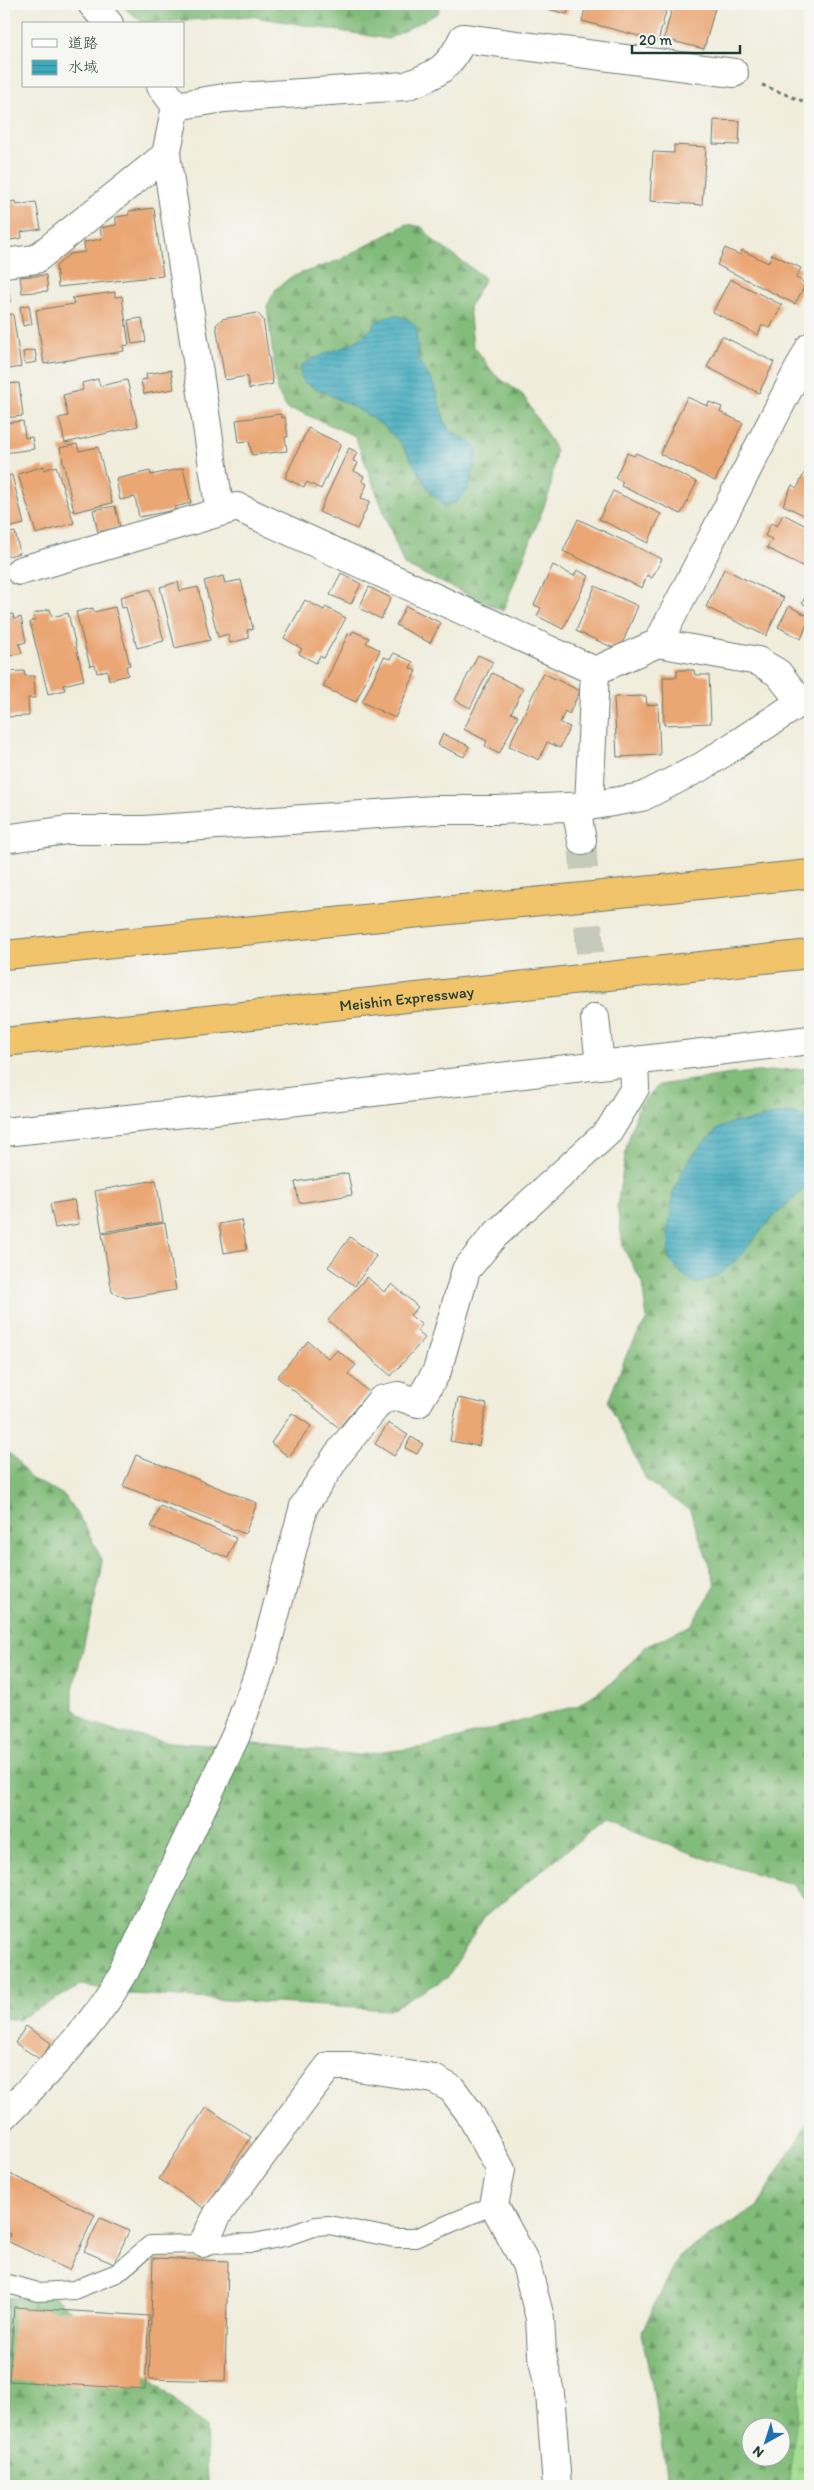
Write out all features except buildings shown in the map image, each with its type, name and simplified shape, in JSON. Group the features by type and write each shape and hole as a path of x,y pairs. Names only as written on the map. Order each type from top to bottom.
{"highway":[{"path":"4,955 810,874"},
{"name":"Meishin Expressway","path":"4,1042 810,954"}],"street":[{"path":"92,4 107,22"},
{"path":"220,512 166,155 168,96 224,98 406,86 433,76 455,56 463,38 734,73"},
{"path":"4,263 36,259 166,155"},
{"path":"658,643 810,347"},
{"path":"4,838 68,830 144,830 435,810 496,810 582,806 642,797 703,766 806,700 778,673 758,661 658,643 596,671 237,507 20,571"},
{"path":"582,841 582,806 596,671"},
{"path":"595,1018 600,1065"},
{"path":"4,1132 289,1102 810,1040"},
{"path":"4,2116 58,2060 109,1999 125,1971 236,1735 261,1667 304,1506 338,1454 382,1400 398,1396 418,1403 437,1372 466,1270 494,1236 609,1131 634,1088 634,1061"},
{"path":"203,2242 218,2214 329,2066 350,2066 434,2080 452,2089 469,2112 501,2170 494,2205 526,2264 540,2318 542,2355 552,2411 557,2486"}],"lane":[{"path":"4,2283 38,2292 74,2290 117,2273 150,2245 203,2242 254,2243 284,2237 316,2226 329,2225 394,2238 415,2238 494,2205"}],"path":[{"path":"734,73 810,104"}],"green space":[{"path":"120,4 441,4 438,13 388,39 250,16 142,22"},
{"path":"407,224 422,227 435,242 485,278 469,307 473,345 495,375 523,395 556,450 550,491 503,611 404,565 355,436 298,411 288,410 277,391 267,306 276,289 291,277 340,260","holes":["370,333 418,344 418,359 434,385 445,423 449,429 461,437 430,493 414,463 386,428 352,406 305,383 334,352 355,343"]},
{"path":"810,1068 810,1905 794,1885 716,1862 603,1821 484,1917 447,1978 389,2010 131,1994 82,1985 17,2020 4,2018 4,1450 14,1457 30,1478 64,1495 85,1526 102,1560 101,1574 73,1689 73,1709 90,1722 122,1733 169,1742 206,1745 246,1742 358,1755 425,1747 577,1706 613,1682 645,1647 691,1625 716,1585 690,1510 647,1481 608,1402 628,1351 647,1319 642,1283 623,1247 617,1206 627,1145 639,1105 659,1085 732,1074"},
{"path":"810,2119 810,2486 659,2486 666,2474 652,2384 641,2333 680,2255 757,2207"},
{"path":"55,2297 206,2427 208,2486 4,2486 4,2298"},
{"path":"810,2314 810,2486 788,2486 790,2468 792,2468 792,2455"}],"water":[{"path":"396,315 408,319 416,326 418,359 434,385 445,423 449,429 474,445 477,451 474,472 468,490 455,503 443,505 429,489 401,444 385,427 352,406 305,383 300,375 301,366 361,338 378,320"},
{"path":"785,1113 798,1114 810,1121 810,1181 767,1224 732,1264 710,1279 696,1284 682,1274 669,1259 668,1233 673,1193 685,1166 701,1145 719,1128 730,1123 750,1121"}],"tunnel":[{"path":"582,841 595,1018"}]}
